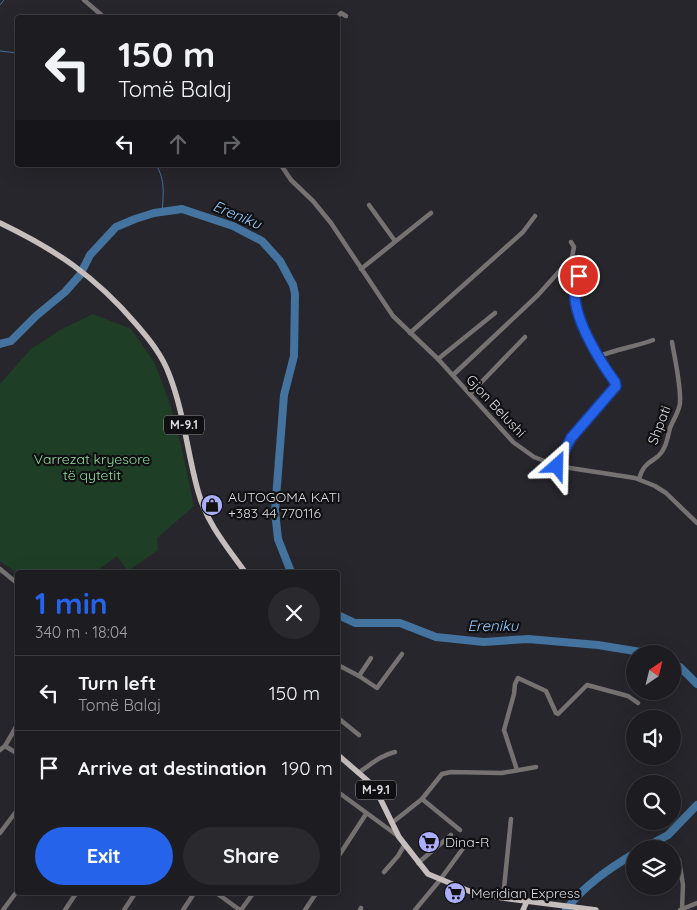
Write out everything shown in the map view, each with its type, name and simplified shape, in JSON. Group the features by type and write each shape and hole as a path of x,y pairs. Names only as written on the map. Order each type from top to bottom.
{"main road":[{"name":"M-9.1","path":"0,223 56,252 84,272 103,289 148,338 165,364 180,408 198,492 209,521 244,570"},
{"name":"M-9.1","path":"340,756 378,792 400,837 428,874 469,891 502,898 596,910"},
{"path":"524,910 527,901"}],"street":[{"path":"84,0 102,15"},
{"path":"339,15 341,13 346,16"},
{"name":"Gjon Belushi","path":"282,167 292,180 326,216 385,306 410,333 438,358 513,442 534,457 557,466 640,479 666,494 697,522"},
{"path":"369,205 395,241"},
{"path":"361,269 431,213"},
{"path":"410,333 523,232 535,216"},
{"name":"Gjon Belushi","path":"453,375 538,295 572,258 574,248 571,242"},
{"path":"557,466 571,438 616,386 589,340 575,303 575,287 572,284 585,267"},
{"path":"438,358 495,313"},
{"path":"470,394 525,338"},
{"path":"598,357 614,350 636,346 653,340"},
{"name":"Shpati","path":"640,479 646,465 662,454 665,449 670,426 679,408 678,376 672,342"},
{"path":"0,570 15,582"},
{"path":"340,666 378,688 402,654"},
{"path":"359,676 371,658"},
{"path":"517,770 504,730 518,678 546,692 558,714 587,685 628,696 638,702"},
{"path":"340,720 359,735"},
{"path":"0,750 5,746 15,729"},
{"path":"5,746 15,752"},
{"path":"358,773 388,753 395,752"},
{"path":"393,822 422,799 442,774 451,772 502,773 536,768"},
{"path":"340,794 400,837"},
{"path":"422,799 460,830"},
{"path":"0,833 15,813"},
{"path":"340,854 366,814"},
{"path":"502,898 512,819"},
{"path":"418,863 451,835"},
{"path":"384,872 398,856 405,844"},
{"path":"415,910 464,847"},
{"path":"681,872 683,885 681,910 697,903"},
{"path":"3,910 15,894"},
{"path":"65,910 75,895"},
{"path":"124,910 134,895"},
{"path":"183,910 193,895"},
{"path":"219,895 240,910 252,895"},
{"path":"305,910 315,895"}],"green space":[{"name":"Varrezat kryesore të qytetit","path":"93,314 131,329 154,362 170,404 194,506 157,538 158,550 129,570 127,570 117,556 98,570 15,570 15,572 0,561 0,384 31,349 60,330"}],"waterway":[{"path":"0,5 4,0"},
{"path":"0,51 15,53"},
{"path":"157,167 163,182 162,213"},
{"name":"Ereniku","path":"0,344 11,341 36,316 65,292 80,275 90,255 116,227 135,219 154,213 182,209 233,226 262,241 280,261 293,285 295,294 294,356 284,395 275,511 278,539 290,570"},
{"name":"Ereniku","path":"340,616 355,623 400,623 436,637 484,642 528,639 598,645 626,650"},
{"name":"Ereniku","path":"681,668 697,684"},
{"name":"Ereniku","path":"659,840 668,835 697,805"},
{"name":"Ereniku","path":"566,910 589,885 626,859"}],"place":[{"name":"AUTOGOMA KATI +383 44 770116","path":"212,505"},
{"name":"Dina-R","path":"429,842"},
{"name":"Meridian Express","path":"455,893"}],"route":[{"path":"557,466 571,438 616,386 589,340 575,303 575,287 572,284 579,276"}]}
